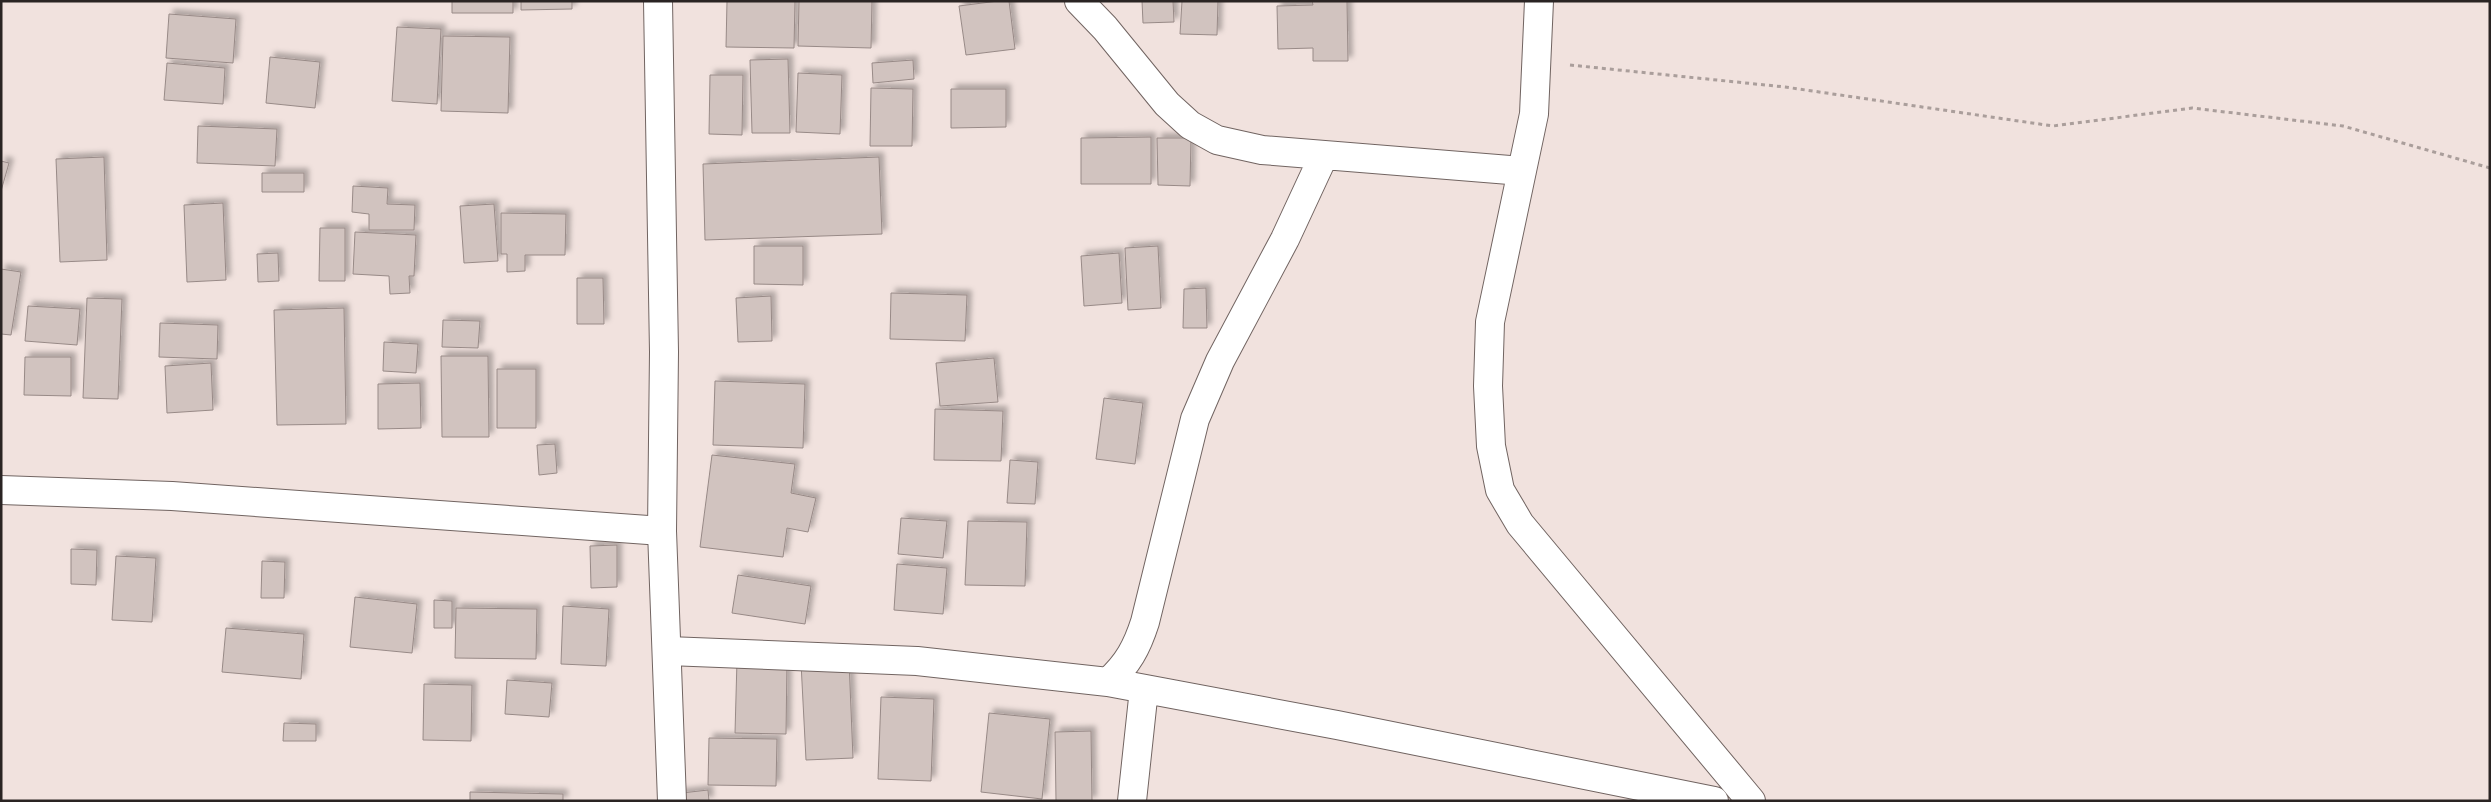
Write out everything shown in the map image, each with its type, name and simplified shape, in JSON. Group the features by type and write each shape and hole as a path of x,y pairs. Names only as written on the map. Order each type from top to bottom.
{"street":[{"path":"658,1 664,352 662,531 668,651 672,801"},
{"path":"1079,1 1105,28 1167,104 1190,125 1217,140 1262,150 1522,171"},
{"path":"1539,1 1534,114 1490,322 1488,386 1491,446 1500,490 1520,524 1751,801"},
{"path":"1108,682 1123,669 1136,649 1145,622 1195,419 1205,392 1285,239 1324,155"},
{"path":"1,490 172,496 662,531"},
{"path":"668,651 917,662 1108,682 1714,801"},
{"path":"1132,801 1144,689"}],"path":[{"path":"1537,62 1786,87 2053,126 2192,108 2343,126 2490,168"}],"building":[{"path":"452,1 513,1 513,13 452,13"},
{"path":"521,1 572,1 572,9 521,10"},
{"path":"727,1 795,1 794,48 726,47"},
{"path":"799,1 872,1 871,48 798,46"},
{"path":"1009,1 1015,49 966,55 959,6"},
{"path":"1142,1 1173,1 1174,22 1143,23"},
{"path":"1182,1 1218,1 1217,35 1180,34"},
{"path":"1312,1 1347,1 1348,61 1313,61 1313,48 1278,49 1277,6 1313,5"},
{"path":"169,14 236,19 233,63 166,58"},
{"path":"397,27 441,29 437,104 392,101"},
{"path":"443,36 510,37 508,113 441,111"},
{"path":"270,57 320,62 315,108 266,103"},
{"path":"788,59 790,133 752,133 750,60"},
{"path":"913,60 914,79 873,83 872,63"},
{"path":"167,63 225,68 223,104 164,100"},
{"path":"798,73 842,75 840,134 796,132"},
{"path":"710,75 743,75 742,135 709,134"},
{"path":"871,88 913,89 912,146 870,146"},
{"path":"951,89 1006,89 1006,127 951,128"},
{"path":"198,126 277,129 275,166 197,163"},
{"path":"1151,137 1151,184 1081,184 1081,138"},
{"path":"1157,138 1191,138 1190,186 1158,185"},
{"path":"104,157 107,260 60,262 56,159"},
{"path":"879,157 882,234 705,240 703,164"},
{"path":"1,161 9,163 1,191"},
{"path":"262,173 304,173 304,192 262,192"},
{"path":"353,186 388,188 387,204 415,205 414,230 369,230 369,214 352,212"},
{"path":"223,203 226,280 187,282 184,205"},
{"path":"494,204 498,261 464,263 460,206"},
{"path":"501,213 566,214 565,255 525,255 525,271 507,272 507,254 501,254"},
{"path":"320,228 345,228 345,281 319,281"},
{"path":"355,232 416,235 414,276 409,276 410,293 390,294 389,276 353,274"},
{"path":"754,246 803,246 803,285 754,284"},
{"path":"1158,246 1161,308 1128,310 1125,248"},
{"path":"278,253 279,281 258,282 257,254"},
{"path":"1119,253 1122,303 1084,306 1081,256"},
{"path":"1,269 21,272 11,335 1,334"},
{"path":"577,278 603,278 604,324 577,324"},
{"path":"1206,288 1207,328 1183,328 1184,289"},
{"path":"891,293 967,295 965,341 890,339"},
{"path":"771,296 772,341 738,342 736,298"},
{"path":"87,298 122,299 118,399 83,398"},
{"path":"28,306 80,309 77,345 25,341"},
{"path":"344,308 346,424 277,425 274,310"},
{"path":"443,320 480,321 478,348 442,347"},
{"path":"160,323 218,325 217,359 159,357"},
{"path":"384,342 418,344 416,373 383,371"},
{"path":"441,356 488,356 489,437 442,437"},
{"path":"25,357 71,357 71,396 24,395"},
{"path":"994,358 998,402 940,406 936,363"},
{"path":"211,363 213,410 167,413 165,366"},
{"path":"497,369 536,369 536,428 497,428"},
{"path":"715,381 805,384 803,448 713,445"},
{"path":"420,383 421,428 378,429 378,384"},
{"path":"1104,398 1143,403 1135,464 1096,459"},
{"path":"935,409 1003,411 1001,461 934,460"},
{"path":"555,444 557,473 539,475 537,445"},
{"path":"712,455 795,464 791,493 816,498 808,532 787,528 783,557 700,547"},
{"path":"1010,460 1038,462 1035,504 1007,503"},
{"path":"901,518 947,521 943,558 898,554"},
{"path":"968,521 1027,522 1025,586 965,585"},
{"path":"617,545 617,587 591,588 590,546"},
{"path":"71,549 97,550 96,585 71,584"},
{"path":"116,556 156,558 152,622 112,620"},
{"path":"262,561 285,562 284,598 261,598"},
{"path":"897,564 947,568 943,614 894,610"},
{"path":"738,575 811,586 805,624 732,613"},
{"path":"355,597 417,604 412,653 350,647"},
{"path":"434,600 452,601 452,628 434,628"},
{"path":"563,606 609,609 606,666 561,664"},
{"path":"456,608 537,609 536,659 455,658"},
{"path":"226,628 304,634 301,679 222,672"},
{"path":"737,660 787,661 786,734 735,733"},
{"path":"849,661 853,758 806,760 801,663"},
{"path":"507,680 552,683 549,717 505,714"},
{"path":"424,684 472,685 471,741 423,740"},
{"path":"881,697 934,699 931,781 878,779"},
{"path":"989,713 1050,719 1042,799 981,792"},
{"path":"284,723 316,724 316,741 283,741"},
{"path":"1091,731 1092,801 1056,801 1055,732"},
{"path":"709,738 777,739 776,786 708,785"},
{"path":"708,790 709,801 674,801 673,794"},
{"path":"470,792 563,794 563,801 470,801"}]}
